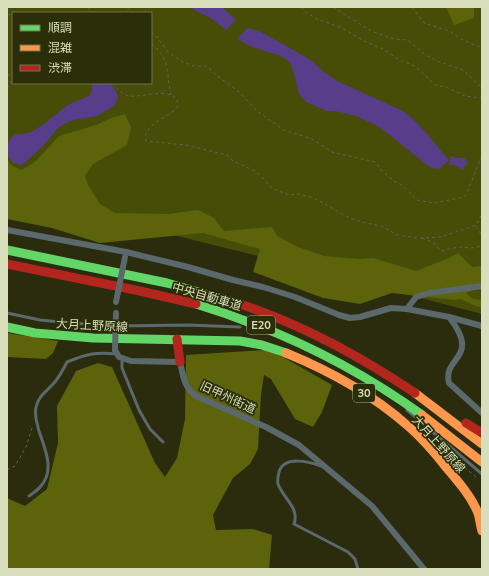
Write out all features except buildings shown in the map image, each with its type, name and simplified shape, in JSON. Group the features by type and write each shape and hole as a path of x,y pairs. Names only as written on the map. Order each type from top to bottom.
{"main road":[{"name":"中央自動車道","path":"7,250 181,286 221,297 296,324 337,344 393,377 427,401 482,444"},
{"name":"中央自動車道","path":"7,264 159,295 218,311 289,337 321,351 359,373 416,410 482,462"},
{"name":"大月上野原線","path":"7,327 46,334 77,337 228,340 264,345 301,358 352,386 396,417 417,434 453,475 471,501 480,515 482,531"},
{"path":"177,339 180,362"},
{"path":"393,377 482,433"}],"street":[{"path":"7,230 125,254 263,287 295,297 350,318 360,317 391,308 407,309 449,317 482,326"},
{"path":"125,254 116,302 116,352 122,359 131,361 180,362"},
{"path":"407,309 416,297 429,293 482,286"},
{"path":"449,317 457,327 463,342 462,350 448,373 449,383 482,413"},
{"name":"旧甲州街道","path":"180,362 186,386 192,394 266,427 291,439 299,445 372,506 424,569"}],"lane":[{"path":"7,313 40,320 119,326 188,325 240,327"},
{"path":"29,496 41,486 47,478 49,466 46,450 35,420 36,408 42,394 53,384 67,362 88,354 116,352"},
{"path":"122,359 122,368 139,410 150,429 163,442"},
{"path":"359,373 409,412 482,474"},
{"path":"325,467 302,462 287,462 280,470 278,484 292,504 296,515 294,524 348,552 355,559 358,569"}],"path":[{"path":"301,7 317,19 342,28 364,41 383,48 399,60 415,66 435,85 446,87 465,96 482,98"},
{"path":"333,7 371,31 394,39 408,40 424,54 437,61 463,70 482,88"},
{"path":"412,7 424,22 482,48"},
{"path":"152,33 168,52 183,62 194,66 206,66 210,68 216,75 238,91 257,111 284,130 312,139 332,152 375,162 383,172 403,186 417,200 434,203 464,196 468,193 482,155"},
{"path":"152,45 160,52 167,64 169,86 172,95"},
{"path":"113,84 123,94 129,96 167,93 172,95 177,100 177,109 162,118 148,130 145,138 146,141 186,145 227,155 233,161 255,171 269,186 281,193 289,195 306,195 350,218 381,226 398,235 422,238 441,236 476,225 482,214"},
{"path":"476,225 482,236"},
{"path":"422,238 434,243 441,251 458,247 472,248 482,246"},
{"path":"7,470 15,466 26,447 35,420"},
{"path":"458,463 476,477 478,475"}],"green space":[{"path":"7,7 482,7 482,314 294,265 7,194"},
{"path":"446,7 474,7 474,18 454,25"},
{"path":"125,114 131,127 127,145 93,164 85,176 88,185 100,204 115,213 168,214 198,210 214,218 224,231 272,227 277,236 298,247 324,256 359,259 373,258 416,271 458,253 472,267 482,266 482,286 466,293 473,299 482,300 482,308 461,299 454,300 392,293 360,304 323,298 253,272 260,249 203,233 100,243 52,228 7,219 7,160 12,166 22,170 36,161 59,136 96,125 111,118"},
{"path":"7,333 58,341 53,353 46,359 7,357"},
{"path":"264,350 283,357 332,385 322,412 313,427 295,419 271,379 264,375 261,394 258,449 250,464 233,478 213,515 216,530 253,529 272,535 269,569 7,569 7,498 25,506 47,489 58,443 57,406 76,371 98,363 112,367 155,463 165,477 177,458 185,419 186,355"}],"shaded area":[{"path":"190,7 222,7 236,20 226,30 209,17"},
{"path":"247,28 259,31 312,61 337,81 403,111 421,127 448,159 448,161 439,169 431,168 378,126 356,116 335,111 327,111 306,102 299,94 292,66 287,60 281,56 252,47 237,39"},
{"path":"93,84 110,84 117,93 118,97 114,106 97,116 74,120 64,124 58,128 43,146 22,165 17,164 9,158 7,149 13,136 31,132 68,105 90,95 92,89 91,86"},
{"path":"452,156 456,158 464,158 468,162 462,170 458,166 449,165 450,157"}],"traffic: fast":[{"path":"7,250 167,283 240,304"},
{"path":"196,304 256,325 314,350 369,380 422,415"},
{"path":"7,327 35,333 93,338 240,341 262,345 286,353"}],"traffic: slow":[{"path":"286,353 350,384 394,414 423,440 468,494 478,513 482,531"},
{"path":"415,393 482,444"},
{"path":"422,415 482,462"}],"traffic: jam":[{"path":"7,264 196,304"},
{"path":"240,304 263,312 330,342 373,366 415,393"},
{"path":"177,339 180,362"},
{"path":"466,423 482,433"}]}
